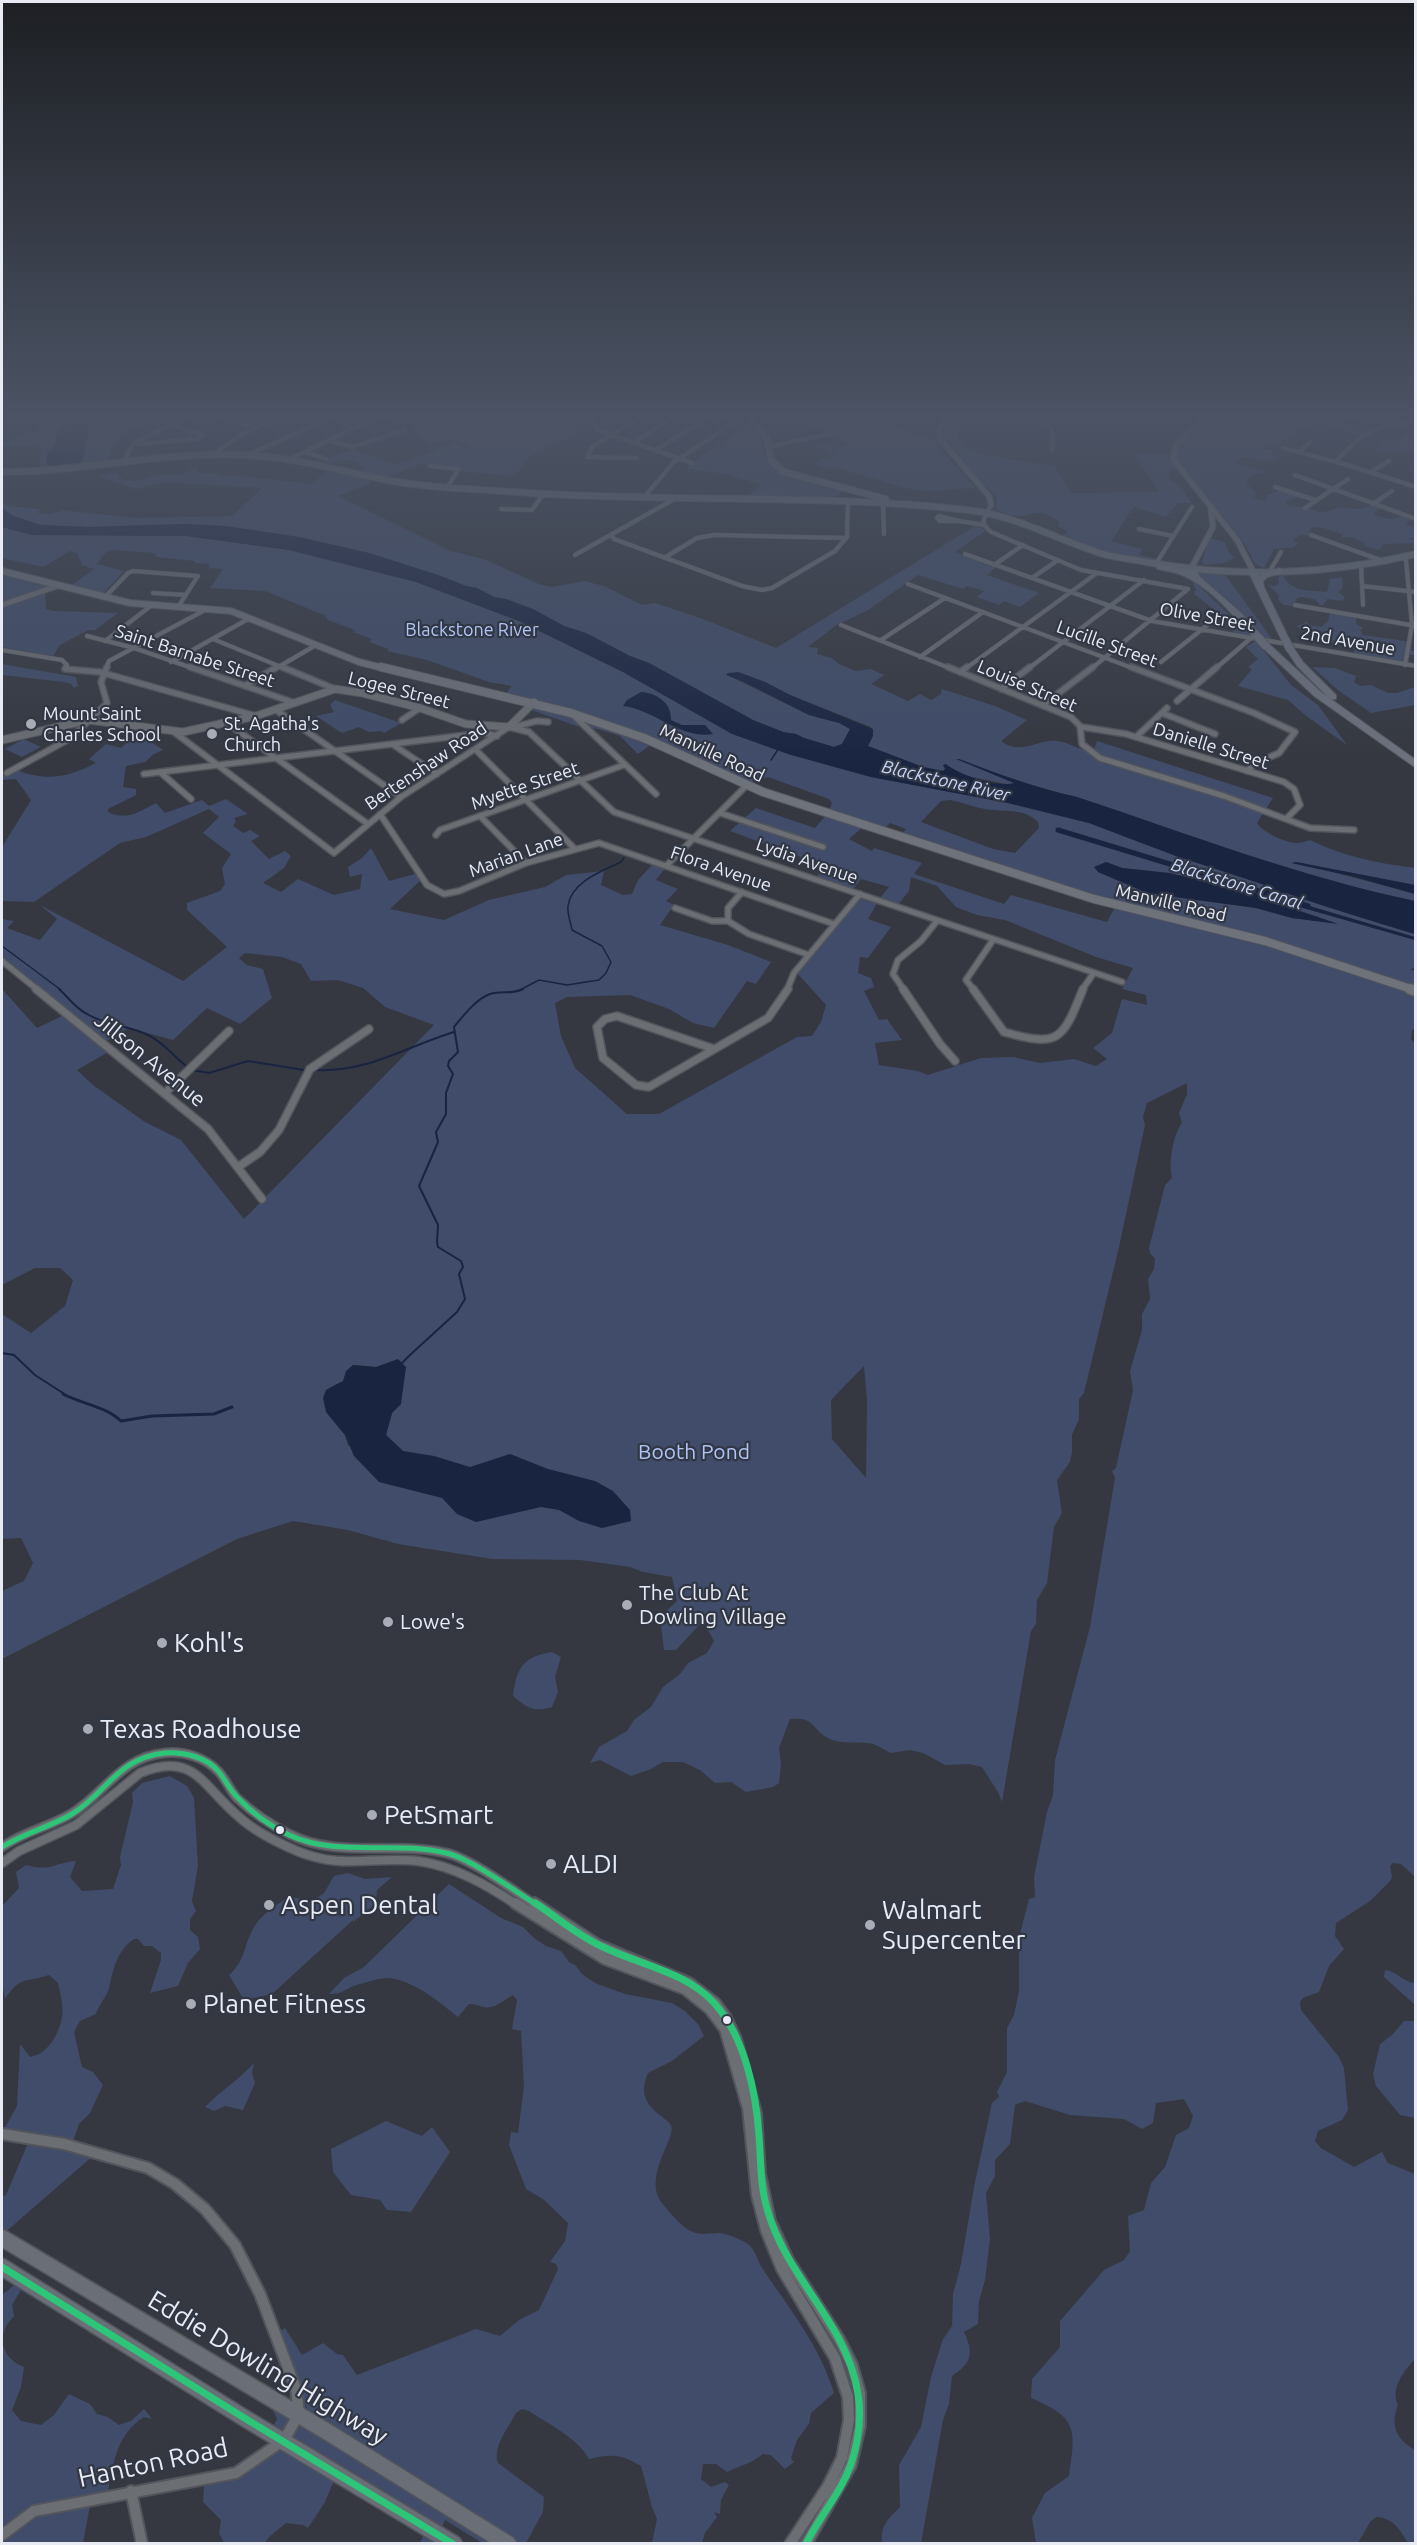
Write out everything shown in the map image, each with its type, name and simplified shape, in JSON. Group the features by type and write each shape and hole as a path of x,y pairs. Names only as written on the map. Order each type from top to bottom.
{"highway":[{"path":"1157,566 1186,573 1204,584 1237,614 1254,637 1293,674 1320,697 1416,765"},
{"path":"1193,569 1204,584"},
{"path":"1260,587 1259,580 1275,570"},
{"path":"1253,571 1288,645 1308,672 1340,703 1416,760"}],"main road":[{"path":"1040,531 1092,551 1157,566 1193,569 1292,570 1386,562 1416,554"},
{"name":"Manville Road","path":"2,571 105,597 152,605 231,611 359,662 534,702 571,713 644,738 746,786 1094,899 1265,941 1411,989"},
{"name":"Eddie Dowling Highway","path":"2,2238 299,2414 508,2544"},
{"path":"2,2266 454,2544"}],"street":[{"path":"575,555 618,531"},
{"path":"611,535 615,539 747,588 767,589 826,557 846,538 846,531"},
{"path":"991,531 1077,568 1179,586 1188,590 1152,621 1043,705"},
{"path":"1148,531 1173,536"},
{"path":"1157,566 1176,531"},
{"path":"1193,569 1211,531"},
{"path":"1229,531 1237,540 1253,571"},
{"path":"1311,534 1386,562"},
{"path":"664,558 697,538 714,535 846,538"},
{"path":"994,565 1023,545"},
{"path":"1275,570 1281,552"},
{"name":"Olive Street","path":"964,554 1152,621 1275,642"},
{"path":"1402,558 1406,560 1413,592 1414,625 1405,665"},
{"path":"1032,578 1058,560"},
{"path":"1361,565 1363,605"},
{"path":"105,597 128,573 133,571 198,576 178,607"},
{"path":"960,672 1097,573"},
{"path":"1001,688 1144,580"},
{"name":"Lucille Street","path":"908,584 1254,712 1295,732 1279,753 1254,764 1247,771"},
{"path":"2,605 60,585"},
{"path":"1362,586 1413,592"},
{"path":"153,593 186,595"},
{"path":"880,640 945,598"},
{"path":"105,641 152,605"},
{"path":"1294,605 1414,625"},
{"path":"7,773 71,738 107,703 101,682 102,673 109,661 207,609"},
{"path":"920,657 983,612"},
{"path":"1161,662 1220,615"},
{"path":"171,662 250,618"},
{"name":"Louise Street","path":"841,625 1071,716 1082,728 1082,744 1090,753 1100,758 1224,796 1286,819"},
{"name":"Saint Barnabe Street","path":"87,636 134,648 295,704"},
{"path":"1177,701 1254,637"},
{"path":"213,639 335,689"},
{"name":"2nd Avenue","path":"1275,642 1416,666"},
{"path":"245,686 316,645"},
{"path":"2,650 66,662 68,665 65,669 102,673 256,716"},
{"name":"Logee Street","path":"2,740 88,720 174,732 256,716 335,689 362,693 420,708 466,724 511,727 537,720 548,722"},
{"name":"Bertenshaw Road","path":"218,765 334,853 401,797 511,727 534,702"},
{"path":"402,720 420,708"},
{"path":"1136,737 1167,708"},
{"path":"276,710 401,797"},
{"path":"571,713 656,794"},
{"path":"1161,713 1215,734"},
{"path":"227,723 368,824"},
{"name":"Lydia Avenue","path":"511,727 529,732 614,812 1092,974 1122,982"},
{"name":"Danielle Street","path":"1082,728 1118,732 1284,782 1294,789 1300,805 1286,819"},
{"path":"174,732 218,765"},
{"path":"144,774 483,733 497,736"},
{"path":"392,744 437,774"},
{"path":"476,750 575,849"},
{"name":"Myette Street","path":"436,835 440,830 624,765"},
{"path":"160,772 192,799"},
{"path":"666,866 746,786"},
{"path":"720,813 823,848"},
{"name":"Marian Lane","path":"380,814 427,885 444,894 459,891 526,863 599,843"},
{"path":"480,816 526,863"},
{"path":"1286,819 1310,828 1354,830"},
{"name":"Flora Avenue","path":"599,843 834,924"},
{"path":"728,921 728,908 742,892"},
{"path":"714,1049 617,1016 605,1019 597,1027 603,1058 636,1085 649,1087 768,1018 789,987 794,973 860,894"},
{"path":"675,908 712,921 728,921 749,934 809,955"},
{"path":"937,921 921,942 898,960 893,974 940,1044 955,1061"},
{"path":"993,940 966,980 999,1027 1010,1034 1045,1040 1063,1033 1068,1027 1083,988 1092,974"},
{"name":"Jillson Avenue","path":"2,961 208,1129 262,1198"},
{"path":"238,1167 260,1152 279,1130 310,1069 369,1029"},
{"path":"165,1093 230,1031"},
{"path":"2,1847 27,1833 49,1826 74,1813 115,1775 137,1761 162,1753 184,1753 202,1758 218,1771 233,1793 249,1807 300,1840 327,1847 426,1848 453,1855 598,1945 679,1976 704,1992 721,2011 735,2035 754,2101 758,2127 759,2166 766,2209 773,2229 788,2263 843,2343 852,2362 862,2402 861,2424 851,2466 838,2493 812,2526 806,2544"},
{"path":"2,1863 13,1853 32,1843 75,1826 98,1808 121,1785 137,1774 168,1765 186,1767 207,1780 221,1802 241,1820 293,1849 322,1860 351,1863 389,1860 425,1862 451,1868 498,1894 594,1956 676,1984 700,1998 724,2026 747,2101 753,2167 761,2215 782,2269 834,2351 848,2397 849,2423 842,2462 830,2486 796,2531 790,2544"},
{"path":"2,2134 64,2144 148,2168 175,2184 205,2209 235,2245 260,2294 296,2389 299,2414"},
{"name":"Hanton Road","path":"2,2535 34,2511 236,2473 284,2440 299,2414"},
{"path":"131,2491 142,2544"}],"green space":[{"name":"Blackstone River","path":"2,531 16,531 32,535 186,536 289,550 416,582 519,621 623,672 710,721 788,754 871,777 1008,803 1089,823 1176,856 1268,886 1263,895 1169,873 1122,868 1106,862 1098,872 1165,896 1256,908 1292,918 1336,923 1297,910 1274,898 1281,893 1286,893 1415,934 1415,937 1304,904 1315,911 1415,940 1415,967 1410,970 1416,971 1415,1029 1412,1030 1411,1039 1416,1045 1415,1877 1401,1864 1393,1863 1390,1866 1391,1880 1370,1901 1336,1923 1335,1936 1344,1949 1329,1966 1319,1992 1303,1998 1300,2002 1301,2010 1339,2057 1344,2068 1348,2110 1342,2120 1318,2131 1315,2141 1321,2148 1354,2167 1382,2152 1388,2163 1415,2174 1415,2359 1397,2386 1398,2405 1395,2425 1403,2441 1415,2450 1415,2543 1408,2543 1399,2529 1391,2522 1376,2517 1370,2522 1358,2543 1036,2543 1032,2518 1045,2493 1069,2476 1073,2447 1070,2427 1066,2419 1058,2412 1031,2398 1032,2379 1060,2347 1060,2321 1104,2270 1124,2260 1130,2251 1128,2216 1144,2210 1151,2183 1165,2167 1176,2135 1189,2128 1193,2116 1184,2099 1156,2103 1153,2123 1142,2129 1124,2119 1070,2115 1025,2101 1015,2105 1010,2144 995,2160 995,2176 986,2193 990,2239 985,2280 979,2301 978,2324 964,2332 969,2346 969,2357 964,2367 952,2376 949,2404 943,2420 921,2543 882,2543 884,2527 900,2507 899,2465 921,2427 931,2377 943,2339 952,2326 953,2294 961,2264 992,2103 999,2097 997,2092 1007,2072 1007,2028 1014,2015 1019,1991 1019,1938 1029,1899 1035,1897 1034,1877 1047,1812 1053,1795 1055,1760 1090,1627 1115,1478 1112,1471 1116,1468 1133,1390 1130,1371 1142,1330 1142,1314 1150,1299 1148,1279 1154,1269 1155,1259 1149,1248 1165,1185 1172,1178 1172,1150 1176,1134 1182,1123 1179,1113 1187,1094 1187,1083 1147,1103 1143,1117 1145,1125 1119,1247 1084,1393 1079,1399 1079,1419 1072,1435 1070,1462 1057,1480 1062,1513 1054,1527 1047,1583 1037,1600 1036,1624 1031,1631 1002,1802 982,1767 969,1764 945,1765 923,1753 910,1750 890,1753 873,1744 831,1740 804,1719 790,1719 779,1748 781,1765 779,1783 773,1787 746,1792 731,1782 715,1783 700,1770 683,1762 663,1762 631,1776 600,1760 590,1763 599,1747 627,1731 634,1720 651,1707 663,1687 680,1674 688,1663 707,1653 714,1641 703,1621 676,1650 664,1650 660,1617 677,1601 672,1577 643,1572 630,1567 580,1560 492,1559 398,1544 348,1530 293,1521 237,1539 2,1659 2,1594 4,1590 24,1581 33,1563 21,1538 2,1539 2,1314 31,1333 65,1306 73,1280 60,1268 35,1268 2,1285 2,989 37,1028 68,1013 2,960 2,919 14,921 7,928 40,940 57,919 40,905 183,981 227,947 187,910 187,903 220,891 225,884 222,868 231,854 203,833 219,817 209,809 146,837 120,843 34,902 2,901 2,847 31,800 16,779 2,780 2,774 6,776 17,770 48,777 67,775 96,763 89,759 106,744 121,748 142,729 152,731 148,740 163,750 145,762 126,766 123,787 136,789 136,795 108,809 108,812 121,816 127,815 156,803 165,813 202,800 209,806 226,799 248,814 234,818 236,821 233,826 243,833 250,830 260,836 251,841 269,859 285,851 291,856 284,868 263,883 281,892 298,879 334,895 360,889 362,874 350,877 348,867 362,858 371,848 389,881 419,873 421,880 390,909 444,920 489,900 545,887 566,875 604,871 601,885 623,895 632,894 638,880 654,863 666,867 656,880 678,889 666,901 674,905 660,925 728,945 771,962 756,984 747,981 714,1028 693,1023 669,1009 630,995 567,997 555,1003 561,1036 575,1068 627,1114 659,1114 797,1037 812,1036 821,1022 826,1005 798,974 861,894 879,899 889,887 861,879 852,891 815,879 825,866 730,831 756,808 815,828 828,813 832,803 829,799 768,777 747,784 656,741 638,754 620,736 598,729 577,726 528,709 533,704 504,696 512,686 489,682 427,660 387,651 389,649 369,642 372,639 353,632 355,630 265,591 210,588 223,569 209,568 210,564 157,557 155,553 111,550 105,553 97,564 124,571 101,596 68,588 94,569 82,565 77,553 70,551 43,567 2,558","holes":["951,800 993,810 1023,813 1038,822 1039,828 1015,853 993,849 921,822 941,801","890,823 906,829 899,838 1115,907 1107,922 1011,895 1004,904 914,874 922,863 874,848 872,851 849,839 863,827 881,832","911,877 937,886 956,907 977,915 1005,920 1096,957 1133,968 1122,989 1146,995 1147,1005 1122,999 1112,1033 1093,1048 1107,1059 1096,1066 1074,1059 1040,1063 1013,1057 981,1058 928,1075 918,1071 879,1065 875,1043 902,1040 887,1019 879,1020 864,991 874,987 871,978 858,973 860,957 868,958 891,927 868,919 879,900 897,906 909,891","245,953 282,957 301,964 311,981 338,980 363,988 385,1007 434,1025 244,1219 181,1140 145,1122 93,1085 77,1070 110,1051 103,1043 129,1028 173,1040 207,1008 240,1024 272,998 263,969 247,965 239,958","398,1360 401,1404 392,1413 386,1435 404,1452 348,1446 345,1435 326,1412 326,1390 343,1381 353,1365 376,1367","864,1366 867,1401 866,1478 832,1439 831,1400"]},
{"path":"257,531 409,531 451,551 484,559 541,585 552,587 584,581 604,586 642,605 655,603 776,648 967,531 985,531 955,552 995,568 987,575 1039,593 1020,607 1004,601 999,605 977,597 984,591 967,586 963,589 918,575 868,610 835,626 808,647 818,648 817,654 832,658 839,664 856,671 871,669 884,675 871,684 908,701 920,694 931,700 941,694 942,689 995,706 1027,720 1001,741 1008,745 1022,747 1057,741 1094,750 1097,741 1273,798 1257,823 1269,833 1291,842 1310,840 1361,858 1415,868 1415,885 1296,862 1415,894 1415,901 1287,867 1077,797 1017,780 959,759 1014,783 1012,785 961,775 948,766 943,771 923,767 868,746 871,727 738,672 727,675 809,715 840,723 851,729 842,744 834,747 784,732 753,720 649,663 630,656 586,633 564,626 533,609 369,553 299,537"},
{"path":"1066,531 1118,531 1111,541 1142,549 1139,555 1159,559 1157,563 1100,551 1061,536 1068,532"},
{"path":"1234,531 1310,531 1308,535 1301,535 1293,539 1298,544 1292,548 1274,549 1264,568 1255,564"},
{"path":"1332,531 1415,531 1415,538 1407,538 1414,540 1413,543 1384,544 1379,550 1364,546 1365,543 1351,537 1341,538 1342,534"},
{"path":"1209,538 1225,542 1229,553 1235,558 1224,563 1205,565 1202,562"},
{"path":"2,571 59,585 45,591 46,609 118,613 95,630 88,630 60,645 53,656 2,647"},
{"path":"1199,573 1224,573 1272,639 1262,637 1235,606 1198,575"},
{"path":"1283,575 1286,581 1296,588 1327,592 1330,579 1342,577 1343,588 1338,592 1345,597 1343,601 1327,599 1323,605 1320,605 1315,599 1301,597 1296,599 1294,606 1284,605 1278,600 1279,595 1268,585 1275,586 1279,583 1278,577"},
{"path":"1191,578 1251,636 1235,633 1224,617 1194,594 1196,590"},
{"path":"1330,612 1356,616 1356,624 1363,628 1360,630 1363,635 1412,642 1411,650 1415,652 1415,655 1410,655 1408,665 1353,656 1355,649 1349,645 1339,642 1329,643 1316,635 1308,636 1297,626 1305,621 1310,625 1321,627 1328,621"},
{"path":"1256,641 1291,685 1318,705 1347,745 1288,700 1238,686 1252,669 1248,667 1258,659 1246,647"},
{"path":"2,664 76,677 78,686 74,688 71,684 64,682 2,675"},
{"path":"1312,667 1335,668 1356,676 1354,682 1360,686 1371,685 1388,693 1397,693 1415,687 1415,705 1371,713 1338,690"},
{"path":"335,700 401,723 384,733 369,732 359,727 342,733 316,716 334,712 330,705"},
{"path":"24,739 41,747 22,757 5,749"},
{"path":"552,1652 561,1657 555,1677 558,1692 552,1707 531,1708 513,1696 516,1678 528,1660"},
{"path":"170,1776 187,1786 194,1798 198,1866 192,1901 196,1911 190,1919 190,1930 198,1937 200,1949 188,1963 178,1986 150,1993 161,1960 161,1953 152,1946 144,1946 138,1939 134,1939 123,1949 114,1968 108,1991 96,2014 80,2021 74,2032 82,2067 93,2072 103,2085 90,2113 79,2124 71,2148 94,2155 2,2235 2,2197 6,2195 28,2143 2,2133 17,2106 20,2044 30,2057 42,2052 52,2042 62,2017 62,2000 58,1983 49,1975 20,1983 5,1999 2,1983 3,1905 19,1888 16,1872 26,1865 41,1868 76,1861 70,1877 82,1891 113,1889 121,1865 120,1857 133,1802 132,1793 142,1783"},
{"path":"348,1873 365,1879 392,1877 377,1890 376,1903 353,1922 353,1920 272,1994 244,2000 229,1975 241,1960 248,1939 258,1922 267,1912 288,1897 314,1900 324,1893 334,1876"},
{"path":"449,1884 501,1918 523,1927 546,1946 561,1951 569,1962 595,1983 625,1994 672,2003 685,2011 698,2024 704,2036 672,2061 648,2073 646,2079 644,2090 646,2099 652,2108 671,2125 672,2131 658,2170 657,2192 662,2203 682,2225 691,2231 701,2234 726,2234 750,2246 812,2343 834,2393 811,2413 809,2424 797,2440 791,2458 794,2462 785,2469 771,2455 763,2454 727,2472 716,2464 703,2464 701,2479 711,2487 725,2482 729,2485 721,2500 720,2514 714,2512 717,2517 705,2533 702,2543 652,2543 657,2519 641,2466 616,2456 589,2459 578,2444 570,2438 529,2411 522,2409 516,2413 502,2437 497,2457 498,2463 544,2497 543,2512 526,2543 482,2543 445,2520 435,2543 420,2543 427,2527 337,2473 325,2502 308,2528 303,2525 286,2523 265,2543 224,2543 219,2533 221,2520 203,2502 204,2486 236,2476 282,2445 271,2430 277,2419 268,2400 309,2412 285,2368 276,2333 285,2328 302,2355 323,2343 337,2354 343,2355 357,2375 476,2329 500,2336 519,2320 539,2310 558,2269 556,2264 550,2262 565,2241 568,2223 543,2199 526,2189 509,2145 511,2132 518,2133 524,2086 521,2031 512,2029 517,2000 513,1995 488,2008 469,2004 458,2017 416,1987 387,1978 329,1994 344,1978 364,1967"},
{"path":"1385,1970 1415,1983 1415,2005 1384,1977"},
{"path":"1404,2021 1415,2021 1415,2118 1400,2115 1376,2086 1373,2074 1380,2044 1392,2035"},
{"path":"254,2063 252,2073 255,2083 243,2110 225,2106 214,2111 205,2107 242,2075"},
{"path":"386,2121 422,2136 432,2127 450,2152 411,2212 387,2210 380,2200 351,2195 333,2172 331,2149"},
{"path":"23,2278 25,2283 12,2305 14,2316 6,2326 2,2337 2,2295"},
{"path":"2,2338 8,2356 24,2367 21,2387 12,2410 21,2421 41,2425 54,2415 69,2394 90,2404 97,2414 108,2417 119,2425 131,2421 144,2409 152,2419 144,2417 134,2424 121,2442 107,2497 91,2500 83,2543 2,2543"}],"water":[{"name":"Blackstone River","path":"16,531 257,531 299,537 369,553 533,609 564,626 586,633 630,656 649,663 753,720 783,732 834,747 842,744 850,729 839,723 809,715 726,675 728,673 738,672 765,682 790,695 873,729 873,736 868,746 923,767 943,771 945,769 943,765 946,764 979,780 998,784 1014,783 956,759 959,759 1017,780 1077,797 1287,867 1415,901 1415,934 1286,893 1281,893 1274,898 1297,910 1338,924 1292,918 1256,908 1147,893 1098,872 1094,867 1106,862 1122,868 1169,873 1263,895 1268,886 1176,856 1089,823 1008,803 871,777 788,754 732,734 623,672 519,621 416,582 289,550 186,536 32,535"},
{"path":"641,692 663,700 671,714 671,720 682,725 705,725 713,734 690,733 645,712 623,706 627,700"},
{"path":"1296,862 1415,885 1415,894 1355,877 1291,863"},
{"path":"1296,904 1415,937 1415,940 1303,908"},
{"name":"Booth Pond","path":"398,1359 406,1367 401,1404 392,1413 386,1435 403,1451 434,1456 470,1467 510,1454 548,1469 595,1481 613,1491 630,1510 631,1521 602,1528 579,1521 559,1510 541,1507 476,1522 457,1514 442,1498 379,1482 354,1456 345,1435 326,1412 323,1398 326,1390 343,1381 346,1371 353,1365 376,1367"}],"waterway":[{"path":"771,760 779,748"},
{"name":"Blackstone Canal","path":"1058,830 1308,906"},
{"path":"520,990 539,980 567,985 599,980 606,973 611,962 602,946 572,930 568,906 570,898 581,884 588,878 621,862 624,858"},
{"path":"2,946 61,990"},
{"path":"59,989 83,1012 102,1021 142,1032 165,1046 186,1066"},
{"path":"402,1363 457,1312 465,1299 459,1274 463,1267 461,1261 438,1247 438,1225 419,1186 438,1142 436,1132 446,1114 446,1093 453,1074 448,1066 449,1061 458,1052 454,1027 470,1008 485,996 523,989"},
{"path":"314,1070 333,1070 369,1063 454,1032"},
{"path":"192,1070 209,1073 248,1061 304,1070"},
{"path":"2,1353 14,1355 35,1375 66,1395"},
{"path":"63,1394 108,1412 121,1421 152,1416 214,1414 232,1407"}],"transit line":[{"path":"2,1847 72,1814 113,1776 137,1761 164,1753 191,1755 216,1769 247,1808 298,1839 343,1847 413,1848 448,1853 467,1862 592,1942 675,1976 706,1995 729,2023 752,2087 758,2123 763,2189 768,2214 788,2258 839,2338 851,2365 858,2394 859,2426 851,2464 842,2485 806,2544"},
{"path":"2,2267 246,2419 453,2544"}],"place":[{"name":"Mount Saint Charles School","path":"31,724"},
{"name":"St. Agatha's Church","path":"212,734"},
{"name":"The Club At Dowling Village","path":"627,1605"},
{"name":"Lowe's","path":"388,1622"},
{"name":"Kohl's","path":"162,1643"},
{"name":"Texas Roadhouse","path":"88,1729"},
{"name":"PetSmart","path":"372,1815"},
{"name":"ALDI","path":"551,1864"},
{"name":"Aspen Dental","path":"269,1905"},
{"name":"Walmart Supercenter","path":"870,1925"},
{"name":"Planet Fitness","path":"191,2004"}]}
